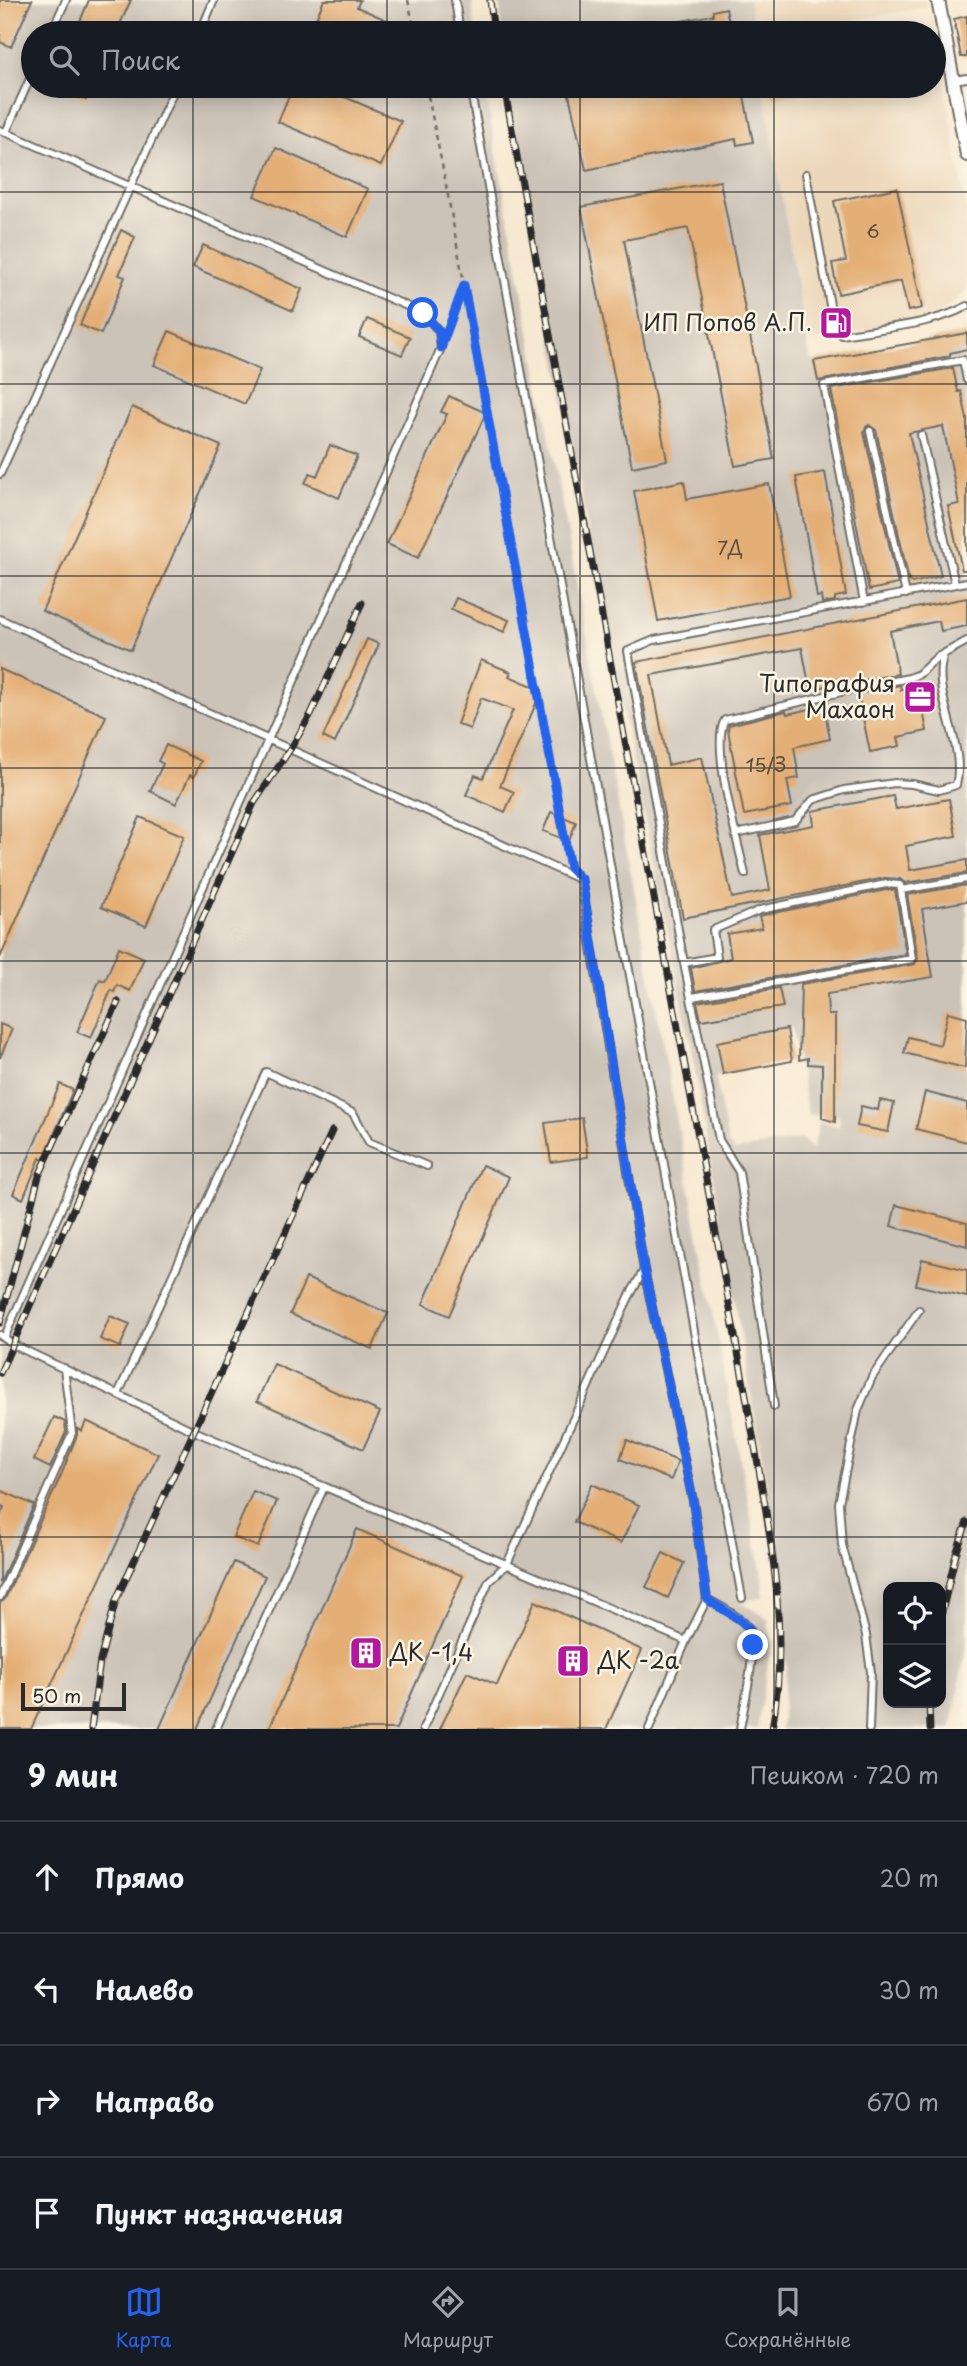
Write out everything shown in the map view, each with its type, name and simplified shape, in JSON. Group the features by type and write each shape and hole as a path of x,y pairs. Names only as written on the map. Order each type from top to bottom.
{"street":[{"path":"938,0 942,21"},
{"path":"946,43 967,155"}],"lane":[{"path":"56,21 66,0"},
{"path":"205,21 214,0"},
{"path":"455,0 458,21"},
{"path":"953,80 967,78"},
{"path":"21,96 3,131 423,313 439,331 441,348 2,1335 14,1345 194,1430 686,1641"},
{"path":"0,474 171,98"},
{"path":"472,98 742,1598"},
{"path":"806,174 832,316"},
{"path":"839,330 842,335 967,308"},
{"path":"864,602 824,384 963,360 967,380"},
{"path":"870,430 906,594"},
{"path":"921,435 955,584"},
{"path":"774,1406 739,1172 719,1140 628,651 654,640 967,582"},
{"path":"0,619 582,880 644,1269 693,1501 707,1599 649,1729"},
{"path":"745,874 722,767 719,739 721,727 726,720 909,678 919,674 944,652 967,641"},
{"path":"736,834 795,821 813,800 844,790 895,783 912,783 939,790 956,785 961,772 942,685 940,663 944,652"},
{"path":"901,890 967,879"},
{"path":"684,963 717,957 713,930 752,913 886,884 900,885 912,959 692,997"},
{"path":"118,1394 265,1072 353,1113 369,1142 427,1166"},
{"path":"423,1729 489,1581 507,1564 644,1269"},
{"path":"869,1729 871,1672 866,1634 842,1545 839,1503 858,1410 872,1377 919,1310"},
{"path":"0,1597 72,1433 64,1368"},
{"path":"216,1729 324,1487"},
{"path":"707,1599 750,1629 753,1645 740,1729"}],"path":[{"path":"408,0 412,21"},
{"path":"428,98 570,868 582,880"},
{"path":"441,348 464,285"}],"shaded area":[{"path":"0,0 472,0 474,21 21,21 21,98 486,98 763,1581 763,1597 740,1602 768,1619 771,1645 757,1729 0,1729"},
{"path":"499,0 749,0 753,21 501,21"},
{"path":"749,0 925,0 926,7 854,21 753,21"},
{"path":"946,92 967,214 967,289 941,312 923,321 808,341 765,98 946,98"},
{"path":"509,98 765,98 810,359 814,361 967,333 967,1640 951,1729 781,1729 786,1668 783,1586 691,1046 599,593","holes":["792,1028 808,1115 839,1116 839,1126 819,1122 813,1149 801,1139 735,1151 728,1143 715,1076 723,1074 717,1042"]}],"building":[{"path":"0,0 32,0 11,47 0,42"},
{"path":"89,0 131,0 121,21 80,21"},
{"path":"324,0 360,0 357,7 389,21 315,21"},
{"path":"726,8 729,21 681,21 713,15 713,11"},
{"path":"967,16 967,57 961,57 954,19"},
{"path":"288,98 347,98 401,121 381,166 278,122"},
{"path":"570,98 744,98 753,142 737,145 736,139 586,170"},
{"path":"276,148 368,189 347,237 254,196"},
{"path":"720,181 774,459 735,466 688,228 624,240 667,460 632,467 581,207"},
{"path":"897,188 922,308 908,311 901,281 838,294 832,263 846,261 834,201"},
{"path":"121,230 135,237 119,275 125,277 101,334 80,325"},
{"path":"203,245 302,289 293,311 193,267"},
{"path":"367,319 410,337 402,355 359,337"},
{"path":"169,331 260,370 245,404 154,365"},
{"path":"967,333 967,349 950,353 950,356 818,381 814,361"},
{"path":"953,368 967,418 967,570 962,570 948,506 959,504 943,426 909,433 941,576 912,583 909,581 876,430 869,425 864,432 898,584 869,590 831,389"},
{"path":"449,396 486,413 418,558 387,544 447,414 441,412"},
{"path":"132,407 221,446 131,650 42,611"},
{"path":"330,445 357,456 339,498 305,483 310,473 317,476"},
{"path":"825,472 846,595 835,597 835,601 822,603 821,596 817,597 796,477"},
{"path":"684,481 687,499 769,484 790,596 658,621 634,491"},
{"path":"456,598 509,620 504,632 451,609"},
{"path":"967,598 967,626 941,631 939,621 890,631 898,674 810,689 802,648 651,675 668,765 702,757 732,898 770,890 760,835 814,825 812,811 893,796 896,809 949,799 956,836 906,846 910,870 967,860 967,873 905,883 900,879 885,878 683,918 636,662"},
{"path":"367,639 379,644 335,743 323,737"},
{"path":"481,660 511,672 509,676 542,690 500,786 514,792 505,812 466,795 475,775 483,778 513,710 481,698 470,729 457,724"},
{"path":"0,669 106,716 0,958"},
{"path":"900,685 901,690 918,686 927,731 898,737 900,746 870,752 858,694"},
{"path":"824,706 830,739 794,747 799,778 787,780 792,806 744,815 729,725 786,711 787,714"},
{"path":"166,745 201,761 194,777 190,775 176,804 150,791 163,764 158,761"},
{"path":"551,812 576,822 569,841 543,831"},
{"path":"140,817 184,836 146,926 101,907"},
{"path":"967,885 967,901 922,909 933,977 827,994 828,1015 835,1015 835,1122 822,1118 822,1065 808,1064 808,1058 799,1060 801,984 915,964 918,958 907,895"},
{"path":"895,890 906,954 695,991 691,968 731,958 727,934 762,928 759,916"},
{"path":"119,947 144,958 130,991 117,985 114,992 111,990 91,1038 77,1032 100,979 105,981"},
{"path":"779,988 783,1007 701,1020 697,1002"},
{"path":"948,1012 967,1017 965,1068 904,1053 908,1037 940,1045"},
{"path":"0,1024 12,1029 0,1058"},
{"path":"787,1029 792,1061 723,1074 717,1042"},
{"path":"60,1084 73,1090 23,1199 13,1194"},
{"path":"925,1092 967,1103 967,1142 916,1129"},
{"path":"880,1100 894,1103 888,1132 857,1126 861,1106 878,1110"},
{"path":"582,1118 588,1157 551,1162 545,1123"},
{"path":"482,1165 509,1177 449,1316 423,1304"},
{"path":"896,1205 967,1223 967,1246 891,1226"},
{"path":"922,1259 967,1270 967,1297 916,1285"},
{"path":"306,1278 388,1313 372,1349 290,1314"},
{"path":"110,1316 130,1324 120,1347 100,1339"},
{"path":"274,1364 380,1412 363,1449 257,1401"},
{"path":"54,1417 65,1422 66,1432 50,1468 34,1460"},
{"path":"86,1421 158,1454 31,1729 0,1729 0,1603 5,1599 62,1473 77,1435 77,1428 82,1431"},
{"path":"627,1440 678,1461 671,1480 620,1459"},
{"path":"592,1484 639,1505 621,1543 574,1522"},
{"path":"0,1490 34,1505 0,1583 0,1516 4,1507 0,1505"},
{"path":"253,1491 277,1501 258,1547 233,1537"},
{"name":"ДК -1,4","path":"357,1529 463,1576 396,1729 269,1729"},
{"path":"663,1553 684,1563 668,1598 646,1587"},
{"path":"234,1562 265,1576 197,1729 159,1729"},
{"name":"ДК -2а","path":"535,1601 642,1650 606,1729 440,1729 467,1672 497,1685"}],"railway":[{"path":"490,0 493,21"},
{"path":"506,98 768,1524 778,1606 779,1647 772,1729"},
{"path":"0,1373 254,803 311,714 362,603"},
{"path":"0,1323 39,1176 118,1002"},
{"path":"91,1729 100,1661 116,1600 332,1131"},
{"path":"946,1595 967,1522"},
{"path":"929,1708 930,1729"}],"place":[{"name":"ИП Попов А.П.","path":"836,323"},
{"name":"Типография Махаон","path":"920,697"},
{"name":"ДК -1,4","path":"366,1653"},
{"name":"ДК -2а","path":"573,1661"}],"route":[{"path":"423,313 439,331 441,348 464,285 570,868 582,880 644,1269 693,1501 707,1599 750,1629 753,1645"}]}
